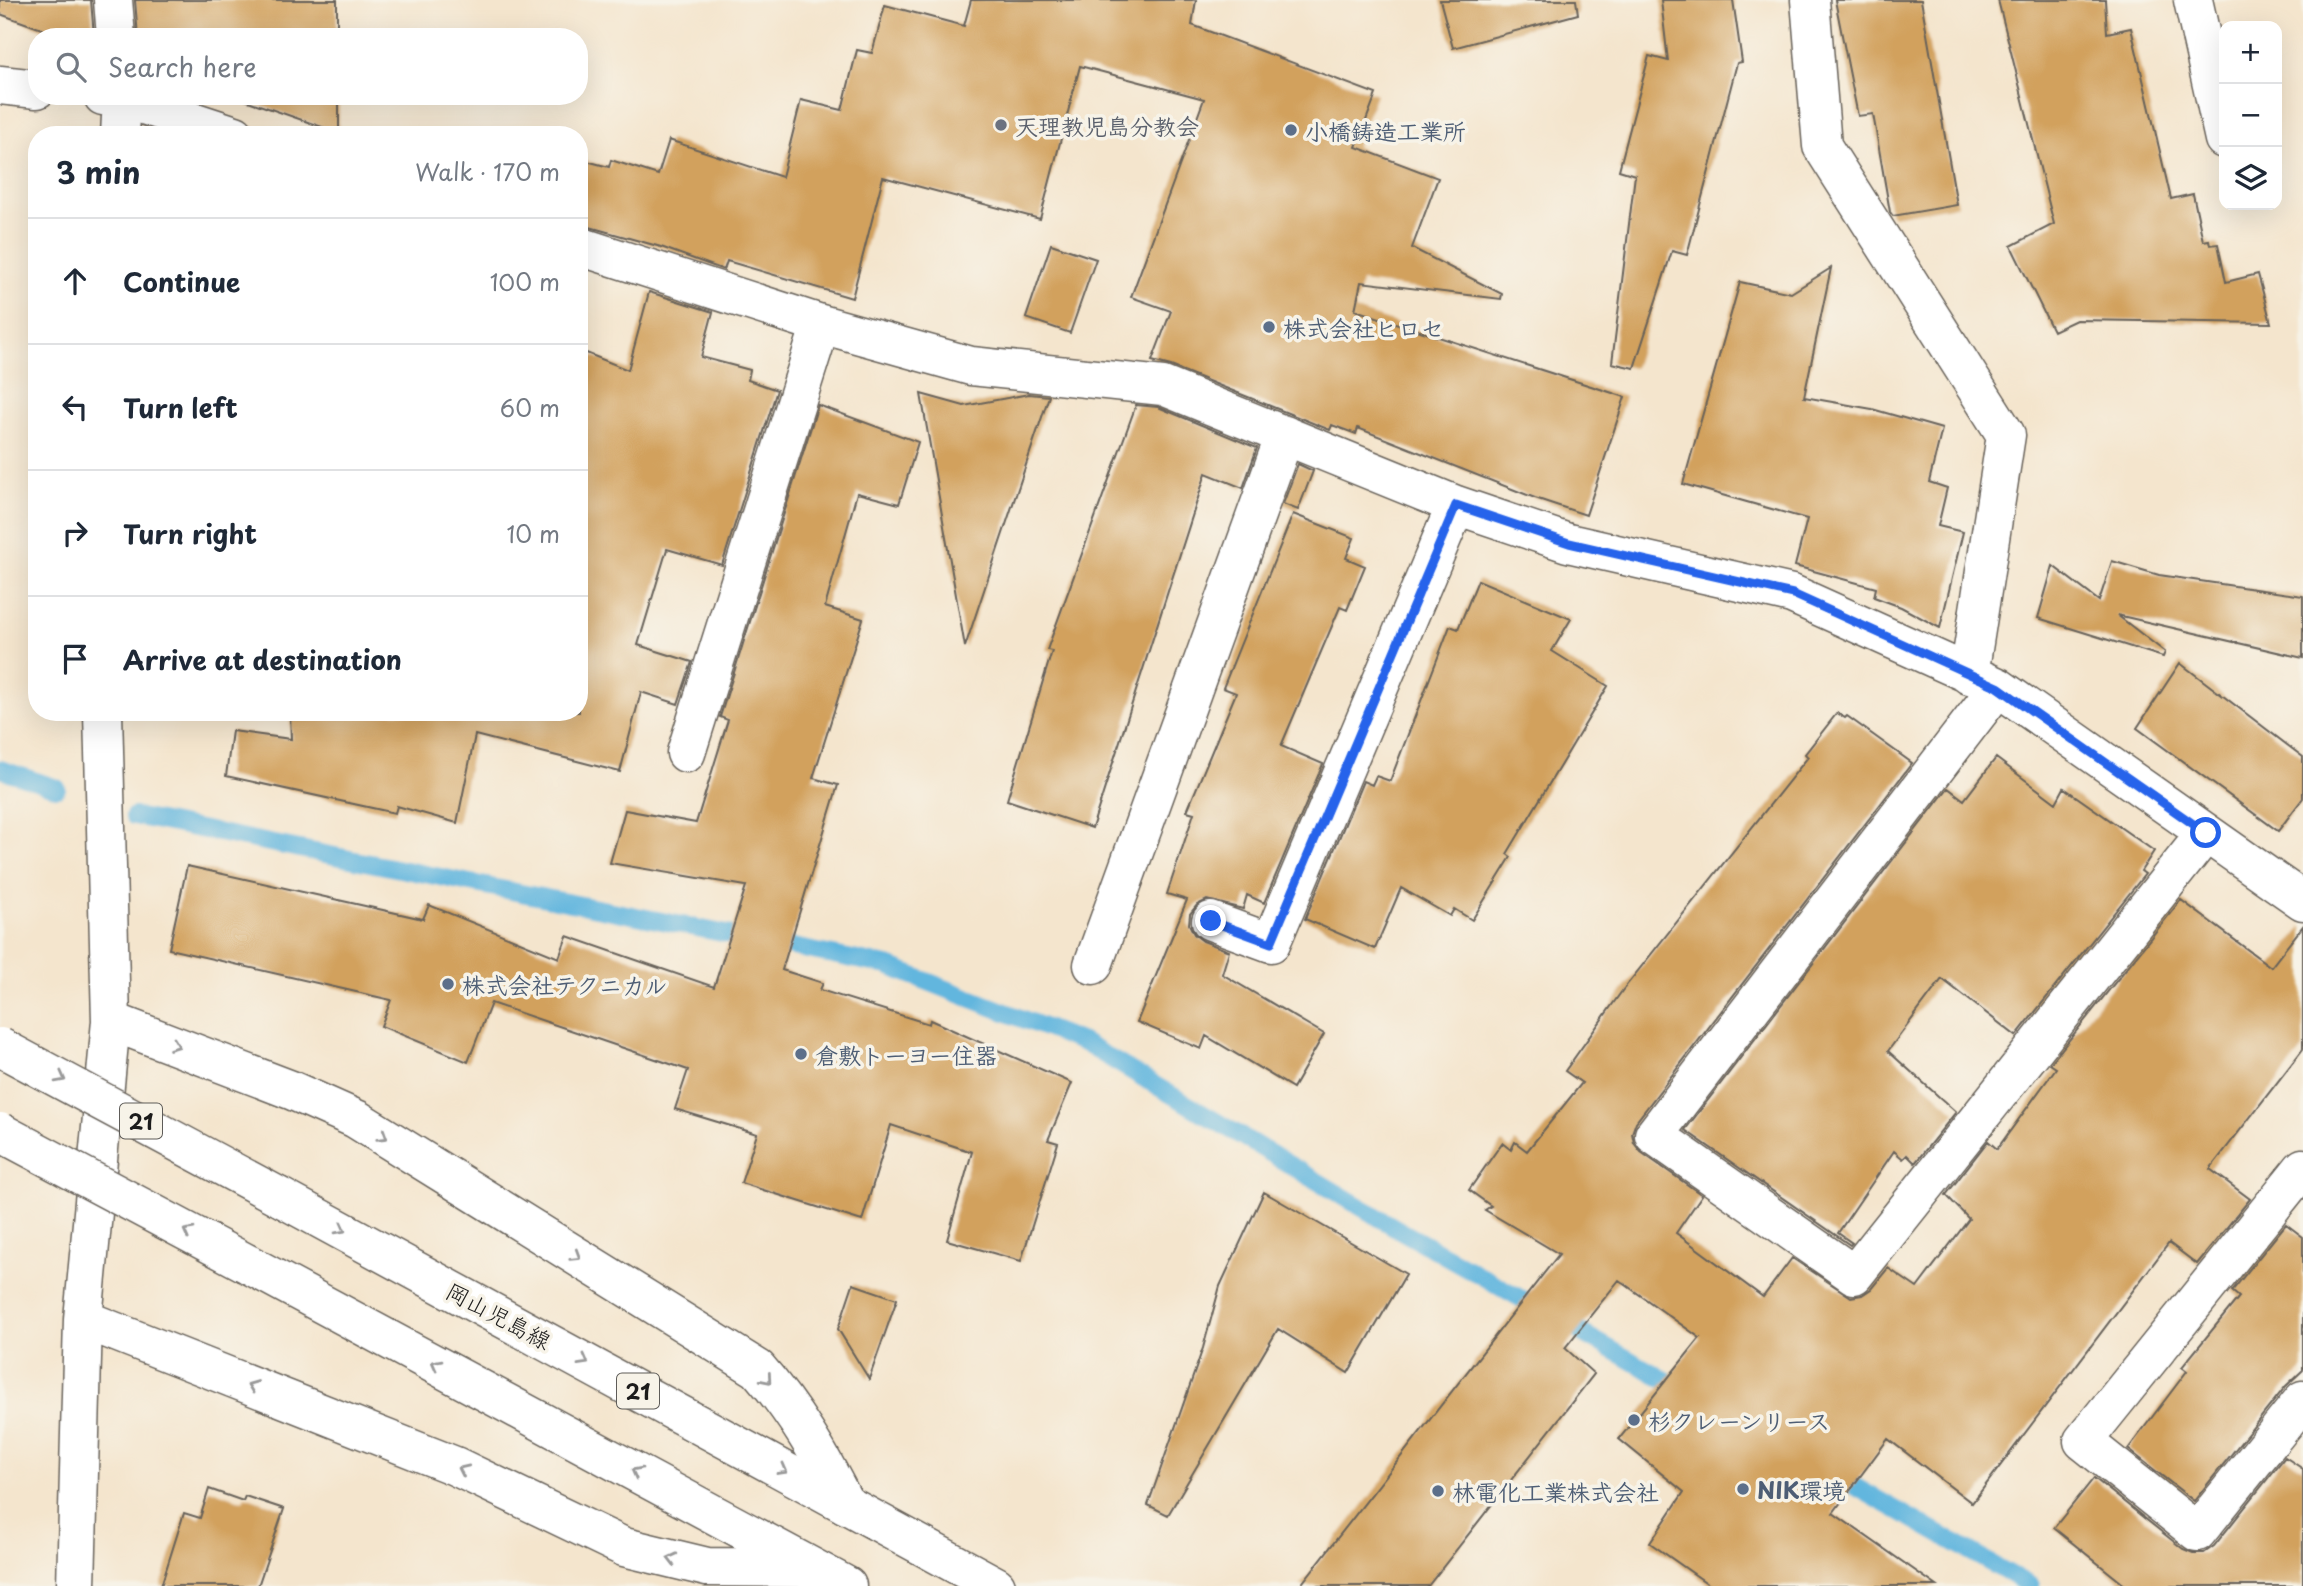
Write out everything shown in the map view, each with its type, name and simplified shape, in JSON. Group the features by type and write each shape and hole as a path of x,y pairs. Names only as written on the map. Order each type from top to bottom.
{"street":[{"path":"113,0 115,28"},
{"path":"1810,0 1822,146 2006,435 1984,681 1654,1135 1854,1275 2206,833"},
{"path":"2193,0 2219,117"},
{"path":"0,85 28,88"},
{"path":"117,106 198,126"},
{"path":"588,249 821,324 971,366 1163,386 1456,505 1569,543 1793,594 1984,681 2303,901"},
{"path":"686,752 821,324"},
{"path":"1093,965 1284,435"},
{"path":"1211,921 1271,943 1456,505"},
{"path":"76,1586 83,1319 111,1021 103,721"},
{"path":"111,1021 291,1090 356,1119 758,1369 786,1401 813,1440 845,1504"},
{"name":"岡山児島線","path":"0,1047 996,1586"},
{"path":"0,1132 847,1586"},
{"path":"2303,1168 2083,1441 2197,1532 2303,1400"},
{"path":"83,1319 455,1466 624,1547 707,1567 812,1568"}],"building":[{"path":"0,0 91,0 93,28 39,28 0,14"},
{"path":"135,0 337,0 337,28 137,28"},
{"path":"971,0 1196,0 1192,25 1376,94 1356,147 1438,178 1412,248 1502,294 1501,299 1361,282 1355,310 1625,397 1586,515 1535,498 1358,428 1356,434 1332,425 1330,430 1171,366 1152,361 1171,311 1131,297 1204,99 1080,66 1040,219 883,177 852,298 727,261 724,270 661,247 588,227 588,161 609,167 611,160 658,175 669,140 782,177 801,100 842,110 857,50 872,53 885,5 964,26"},
{"path":"1440,0 1576,0 1578,14 1453,48"},
{"path":"1661,0 1733,0 1742,62 1737,63 1687,255 1672,251 1634,368 1612,363 1635,175 1619,170 1649,56 1668,61"},
{"path":"1835,0 1921,0 1957,205 1893,216 1890,212 1873,114 1858,116"},
{"path":"1998,0 2105,0 2107,33 2131,28 2171,199 2193,194 2203,241 2209,240 2210,245 2218,244 2226,282 2258,274 2271,323 2076,320 2053,331 2011,246 2054,224"},
{"path":"260,105 339,105 339,126 319,126"},
{"path":"1051,244 1096,259 1070,333 1026,318"},
{"path":"1831,268 1804,397 1872,409 1942,429 1929,482 1947,488 1938,526 1963,532 1940,628 1901,607 1874,597 1876,588 1795,566 1807,519 1683,484 1740,282 1791,293"},
{"path":"649,292 713,312 701,357 750,370 748,380 777,390 722,565 667,549 638,645 692,662 678,704 641,692 620,772 475,735 457,823 397,806 395,813 226,776 232,731 291,739 290,721 588,721 588,354 628,370"},
{"path":"921,394 964,406 1029,394 1049,396 965,647"},
{"path":"818,405 918,442 899,504 857,493 825,607 863,619 813,778 838,785 782,970 823,983 820,990 929,1024 930,1020 1072,1083 1048,1140 1058,1143 1021,1261 947,1240 972,1152 891,1125 862,1221 741,1183 757,1134 675,1109 688,1070 491,1003 468,1062 381,1026 391,1000 169,949 187,866 423,919 429,905 559,958 567,936 714,987 746,886 610,863 625,810 696,823 728,720 720,717"},
{"path":"1136,405 1158,407 1257,448 1243,488 1206,473 1092,828 1007,800 1052,651 1047,650"},
{"path":"1298,464 1313,471 1298,510 1283,504"},
{"path":"1293,514 1354,538 1346,558 1365,566 1347,610 1340,607 1281,746 1323,764 1264,903 1247,895 1243,909 1207,900 1197,905 1190,914 1189,924 1194,934 1203,941 1229,951 1222,974 1324,1034 1293,1088 1206,1036 1201,1049 1137,1022 1187,900 1167,894 1194,813 1187,811 1236,693 1223,688"},
{"path":"2112,561 2159,575 2303,596 2303,658 2117,615 2165,652 2163,657 2038,618 2053,566 2099,601"},
{"path":"1478,580 1571,619 1552,651 1608,686 1507,854 1511,857 1472,920 1454,909 1450,916 1401,888 1375,949 1305,919 1363,781 1372,785 1376,776 1390,781 1450,626 1458,629"},
{"path":"2180,663 2303,757 2303,798 2278,831 2137,728"},
{"path":"1837,713 1845,718 1847,716 1912,763 1636,1122 1632,1133 1634,1143 1641,1152 1702,1195 1676,1233 1763,1297 1792,1258 1851,1297 1862,1295 1871,1289 1888,1268 1917,1288 1969,1219 1946,1195 1988,1141 1997,1149 2056,1068 2050,1064 2181,900 2271,967 2303,926 2303,1049 2210,1169 2250,1199 2197,1264 2169,1243 1972,1503 1888,1439 1833,1513 1937,1586 1711,1586 1650,1543 1684,1492 1619,1439 1700,1338 1619,1280 1565,1348 1594,1374 1428,1586 1300,1586 1559,1254 1485,1210 1491,1206 1469,1190 1502,1143 1511,1150 1515,1142 1527,1151 1582,1083 1565,1071 1622,991 1808,757 1805,754"},
{"path":"1996,758 2056,803 2064,788 2154,851 2141,871 2145,874 2016,1036 1942,979 1888,1051 1956,1112 1915,1163 1907,1155 1903,1159 1894,1151 1838,1233 1852,1243 1850,1245 1685,1130 1948,788 1964,800"},
{"path":"1264,1192 1406,1274 1348,1373 1278,1329 1168,1515 1148,1505 1203,1348 1220,1286"},
{"path":"2286,1224 2303,1237 2303,1370 2286,1386 2194,1501 2128,1449 2187,1371 2182,1367 2239,1297 2232,1291"},
{"path":"853,1284 897,1299 869,1379 838,1329"},
{"path":"2285,1457 2303,1469 2303,1586 2126,1586 2054,1528 2094,1478 2183,1549 2204,1553 2214,1546"},
{"path":"209,1489 243,1501 245,1496 284,1509 258,1586 161,1586 184,1513 200,1518"}],"waterway":[{"path":"0,769 57,788"},
{"path":"134,816 888,966 1084,1043 1403,1232 1687,1392"},
{"path":"1833,1474 2031,1586"}],"place":[{"name":"天理教児島分教会","path":"1001,125"},
{"name":"小橋鋳造工業所","path":"1291,130"},
{"name":"株式会社ヒロセ","path":"1269,327"},
{"name":"株式会社テクニカル","path":"448,984"},
{"name":"倉敷トーヨー住器","path":"801,1054"},
{"name":"杉クレーンリース","path":"1634,1420"},
{"name":"NIK環境","path":"1743,1489"},
{"name":"林電化工業株式会社","path":"1438,1491"}],"route":[{"path":"1211,921 1271,943 1456,505 1569,543 1793,594 1998,687 2206,833"}]}
